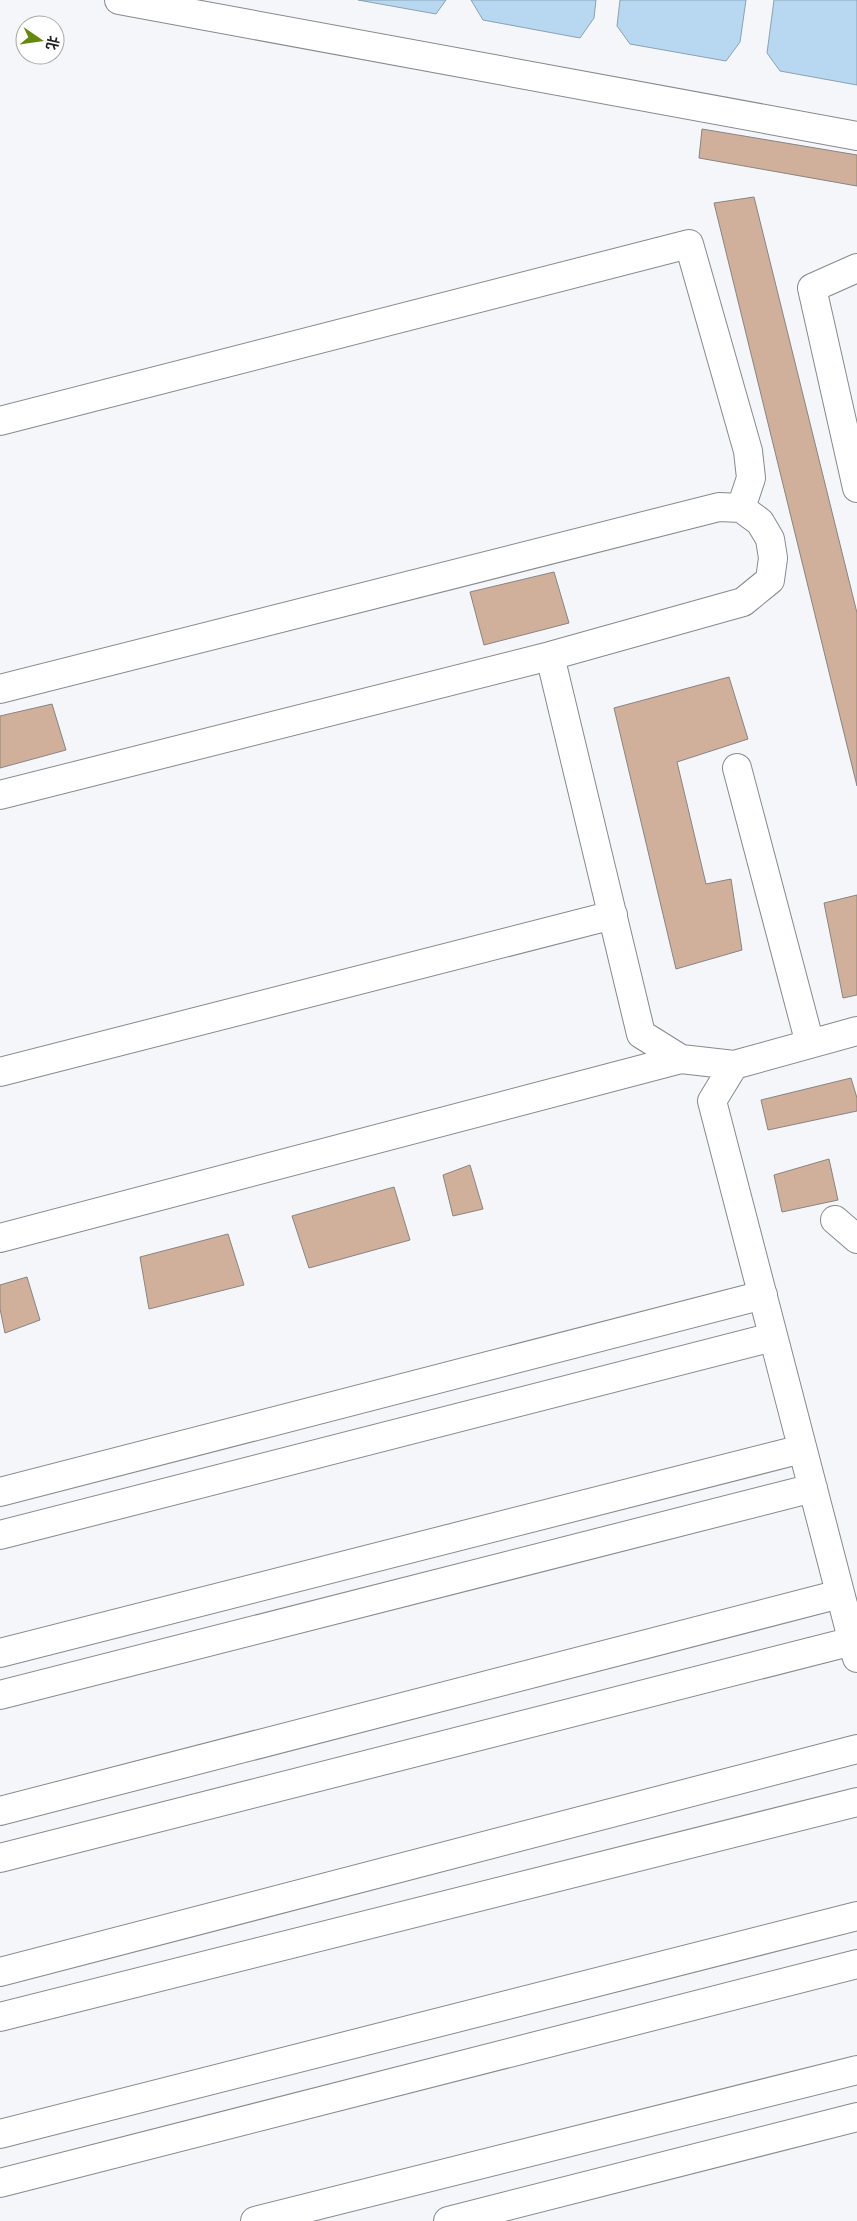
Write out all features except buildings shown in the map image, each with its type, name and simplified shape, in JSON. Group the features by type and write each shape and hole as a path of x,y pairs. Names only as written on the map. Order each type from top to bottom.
{"street":[{"path":"119,0 857,136"},
{"path":"0,421 689,244 748,451 751,478 741,508"},
{"path":"857,268 812,288 857,488"},
{"path":"0,689 719,507 741,508 760,522 770,539 773,558 770,580 743,602 550,656 0,796"},
{"path":"550,656 642,1034 680,1058"},
{"path":"737,768 810,1044"},
{"path":"0,1072 613,915"},
{"path":"0,1238 680,1058 734,1065 857,1031"},
{"path":"0,1858 855,1649 712,1101 734,1065"},
{"path":"835,1220 857,1239"},
{"path":"0,1492 763,1295"},
{"path":"0,1535 773,1337"},
{"path":"0,1653 802,1449"},
{"path":"0,1695 813,1488"},
{"path":"0,1811 840,1594"},
{"path":"0,1972 857,1749"},
{"path":"0,2017 857,1802"},
{"path":"0,2134 857,1916"},
{"path":"0,2182 857,1964"},
{"path":"255,2221 857,2070"},
{"path":"448,2221 857,2117"}],"water":[{"path":"358,0 446,0 436,14"},
{"path":"471,0 596,0 594,18 580,38 483,20"},
{"path":"620,0 746,0 740,42 726,61 630,44 617,26"},
{"path":"774,0 857,0 857,85 780,71 767,53"}]}
